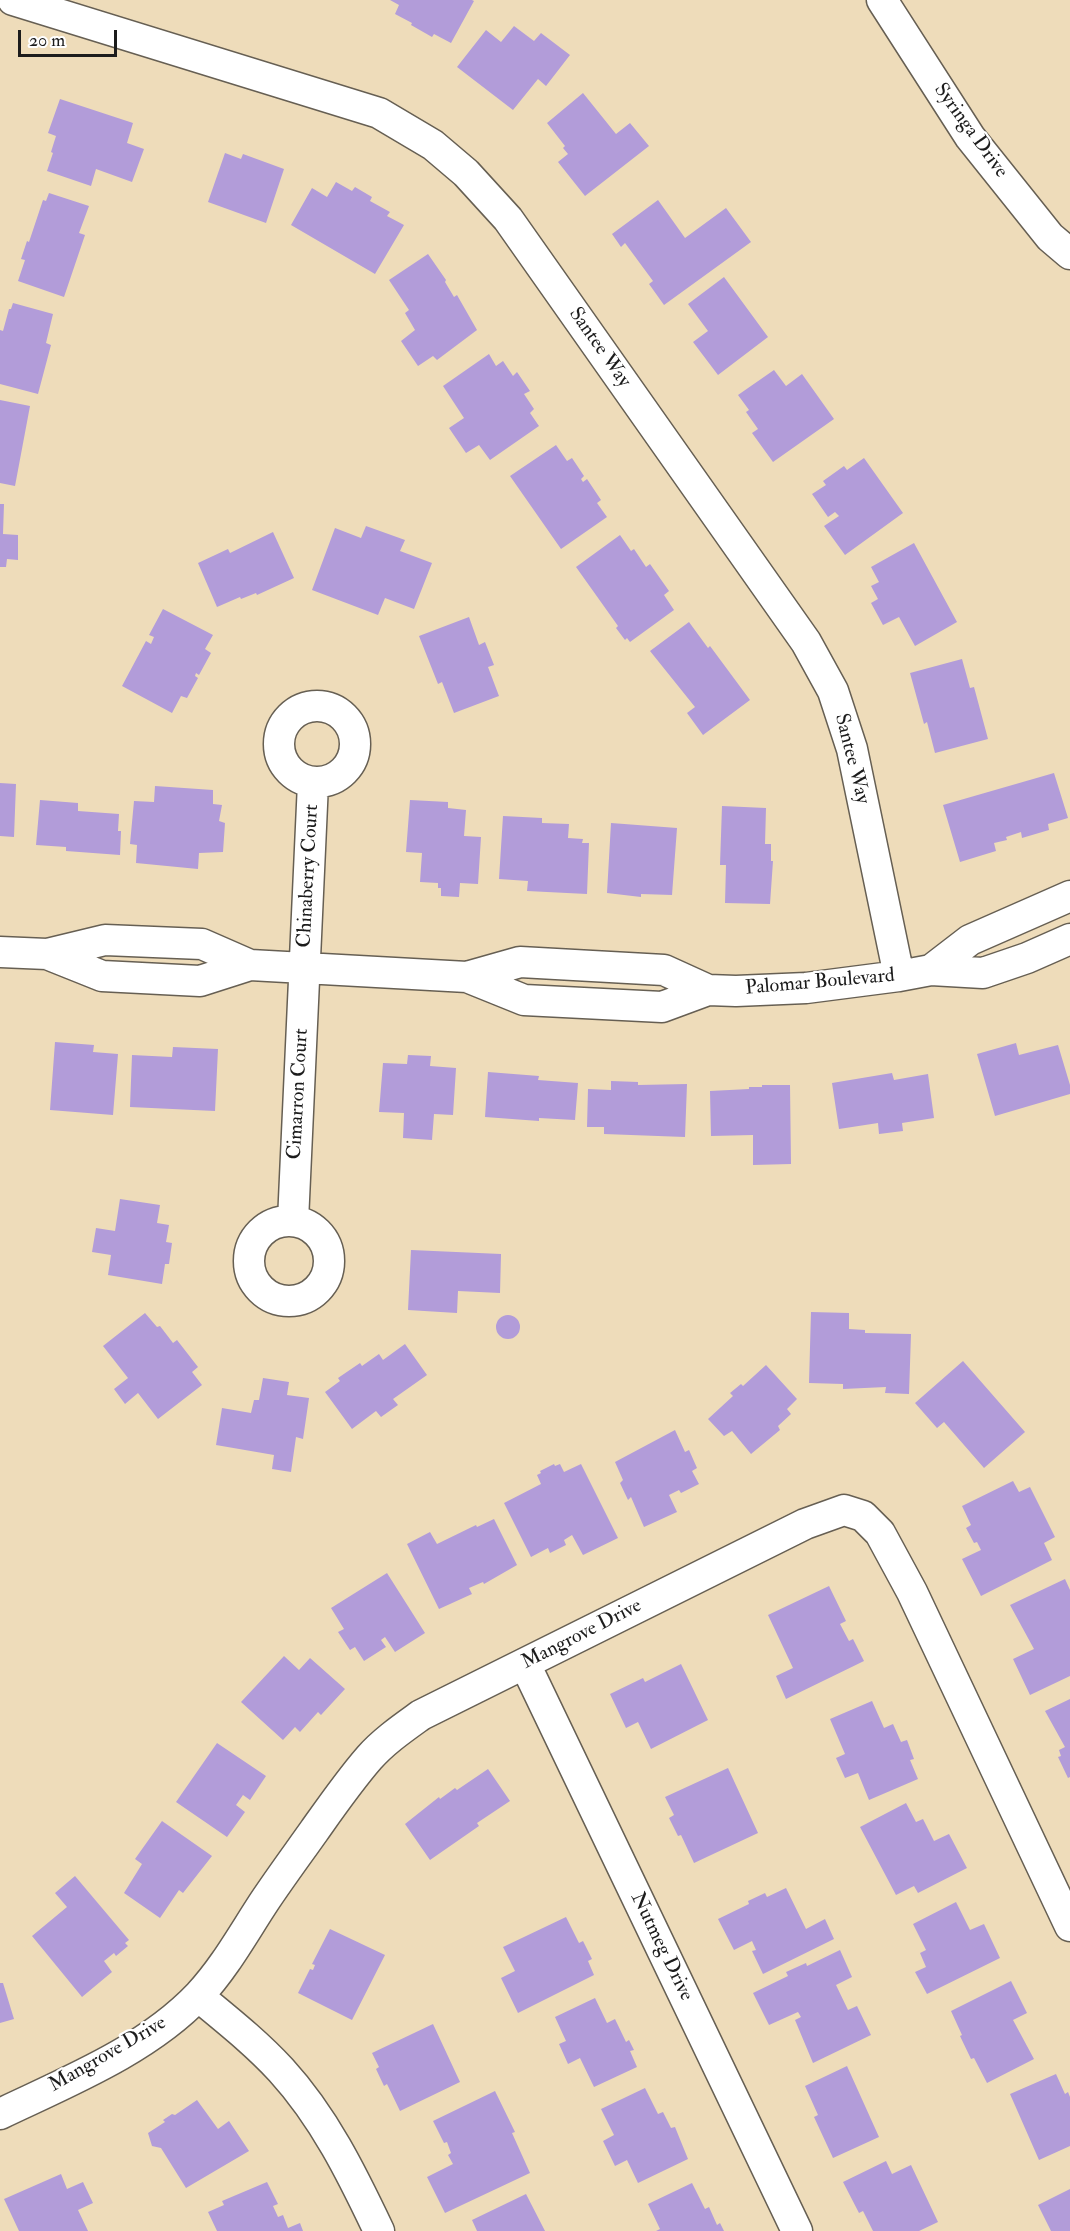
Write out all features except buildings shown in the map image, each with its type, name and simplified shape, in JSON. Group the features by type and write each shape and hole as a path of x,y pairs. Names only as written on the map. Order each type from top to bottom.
{"street":[{"name":"Santee Way","path":"13,0 379,114 433,145 466,172 508,219 806,642 828,681 852,749 899,976"},
{"name":"Syringa Drive","path":"882,0 970,137 1050,237 1070,254"},
{"name":"Chinaberry Court","path":"305,968 313,783"},
{"name":"Palomar Boulevard","path":"931,970 970,940 1070,896"},
{"name":"Palomar Boulevard","path":"0,952 47,954 105,940 202,944 250,965 467,976 520,962 664,970 708,990 736,991 806,988 931,970 983,973 1027,958 1070,939"},
{"name":"Cimarron Court","path":"293,1221 305,968"},
{"name":"Mangrove Drive","path":"0,2114 88,2072 124,2051 167,2022 198,1996 227,1961 265,1901 331,1808 369,1758 395,1733 421,1715 805,1524 844,1510 863,1516 880,1533 912,1592 1070,1926"},
{"name":"Nutmeg Drive","path":"525,1664 797,2231"},
{"path":"198,1996 247,2036 282,2071 328,2131 351,2170 379,2231"}]}
